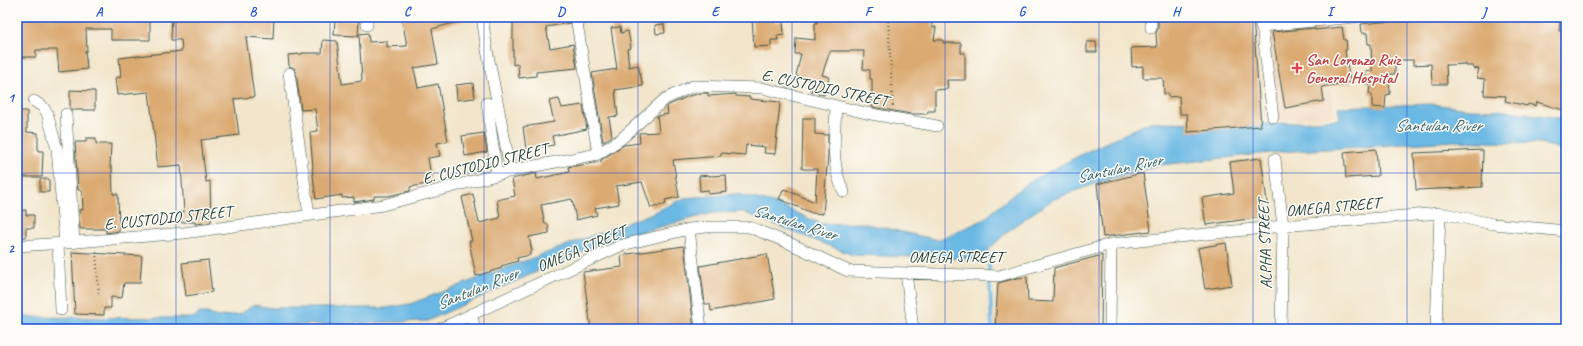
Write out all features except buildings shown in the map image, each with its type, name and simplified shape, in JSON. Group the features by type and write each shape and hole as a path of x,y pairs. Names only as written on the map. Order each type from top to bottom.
{"street":[{"path":"482,17 511,172"},
{"path":"576,17 598,154"},
{"path":"1273,117 1261,22 1325,20 1356,17"},
{"path":"289,73 308,214"},
{"name":"E. CUSTODIO STREET","path":"17,246 184,233 308,214 383,205 497,175 598,154 620,139 665,99 693,86 762,88 836,106 937,126"},
{"path":"34,101 43,107 47,114 57,149 66,243"},
{"path":"487,103 497,175"},
{"path":"836,106 834,157 838,180 844,192"},
{"path":"61,310 66,243 66,114"},
{"name":"ALPHA STREET","path":"1275,159 1283,226 1281,329"},
{"path":"1436,329 1440,213"},
{"name":"OMEGA STREET","path":"440,328 622,245 689,229 706,227 749,227 789,243 848,271 997,276 1111,244 1283,226 1440,213 1493,224 1566,231"},
{"path":"689,229 701,329"},
{"path":"1110,329 1111,244"},
{"path":"906,273 913,329"},
{"path":"471,314 475,329"}],"path":[{"path":"888,17 893,117"},
{"path":"95,241 99,296"}],"shaded area":[{"name":"San Lorenzo Ruiz General Hospital","path":"1321,17 1335,116 1270,121 1261,20"}],"water":[{"name":"Santulan River","path":"1431,104 1470,109 1499,110 1566,119 1566,151 1543,144 1455,141 1278,152 1160,165 1099,182 1052,200 1014,226 978,259 853,255 743,212 713,213 603,242 427,321 234,327 229,329 17,329 17,317 193,318 200,313 207,313 217,317 241,314 253,305 272,308 386,308 410,304 653,213 684,198 736,194 777,204 821,224 862,223 938,240 983,220 1027,183 1086,152 1150,122 1272,124 1340,119 1338,107"}],"waterway":[{"path":"988,246 992,329"}],"place":[{"name":"San Lorenzo Ruiz General Hospital","path":"1297,68"}]}
